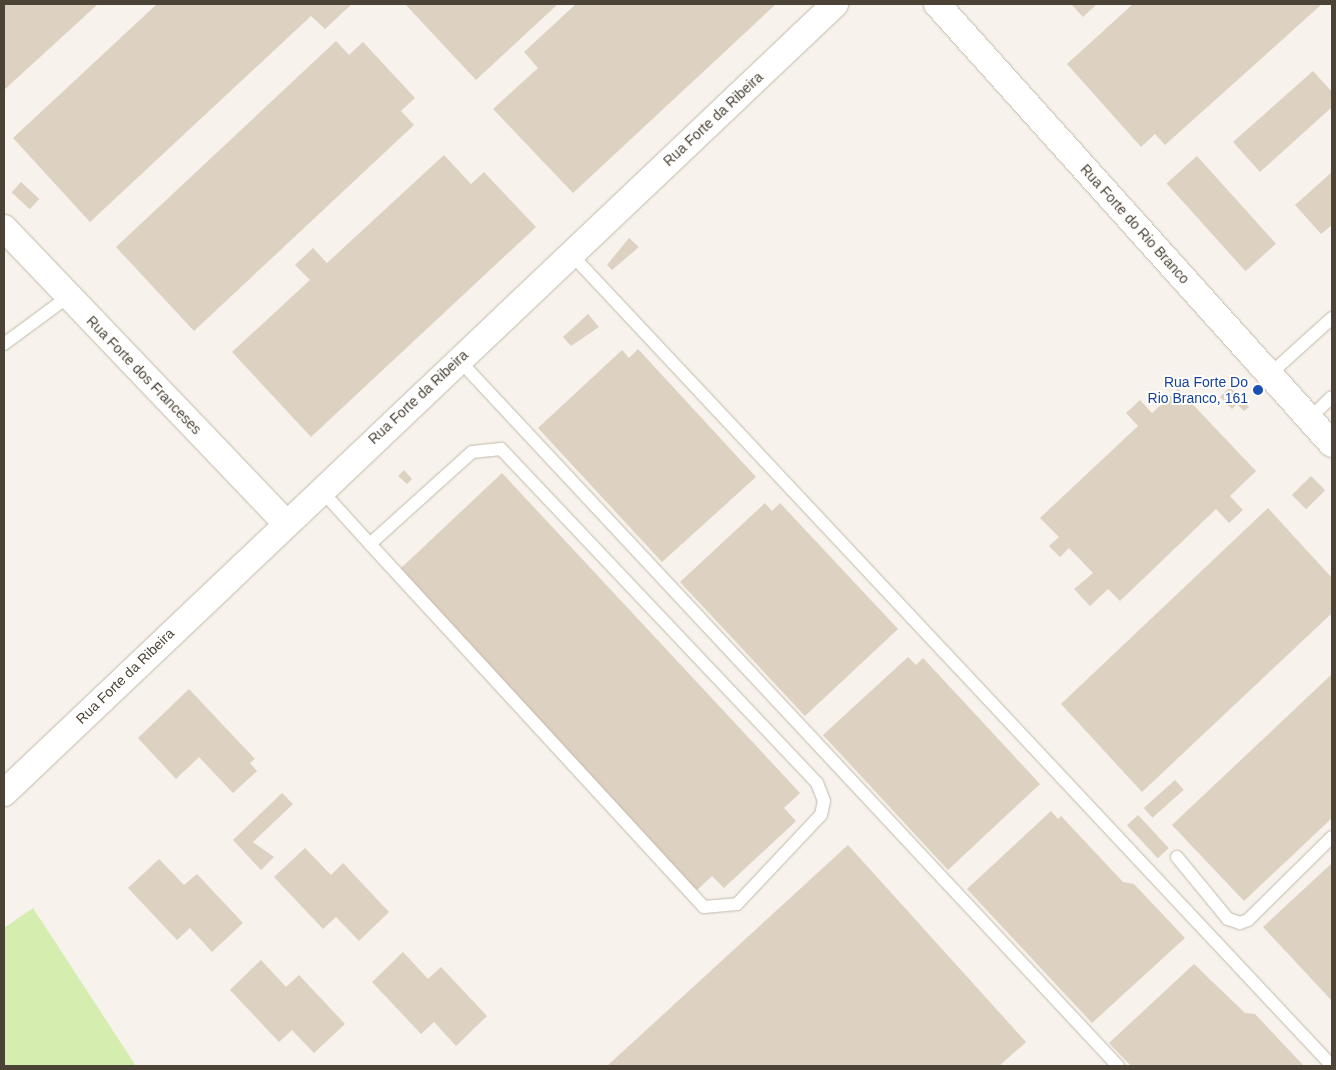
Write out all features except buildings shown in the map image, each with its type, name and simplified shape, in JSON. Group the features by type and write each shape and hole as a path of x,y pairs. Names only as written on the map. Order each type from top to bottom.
{"street":[{"name":"Rua Forte da Ribeira","path":"4,793 285,522 836,4"},
{"name":"Rua Forte do Rio Branco","path":"937,4 1332,444"},
{"name":"Rua Forte dos Franceses","path":"4,228 285,522"}],"lane":[{"path":"570,253 1332,1066"},
{"path":"4,344 69,296"},
{"path":"1270,374 1332,318"},
{"path":"458,359 1118,1066"},
{"path":"1310,418 1332,397"},
{"path":"320,489 370,544 704,906 737,904 821,815 824,800 817,783 501,449 472,452 370,544"},
{"path":"1177,857 1228,919 1240,923 1248,920 1332,837"}],"green space":[{"path":"33,908 136,1066 4,1066 4,928"}],"place":[{"name":"Rua Forte Do Rio Branco, 161","path":"1258,390"}]}
